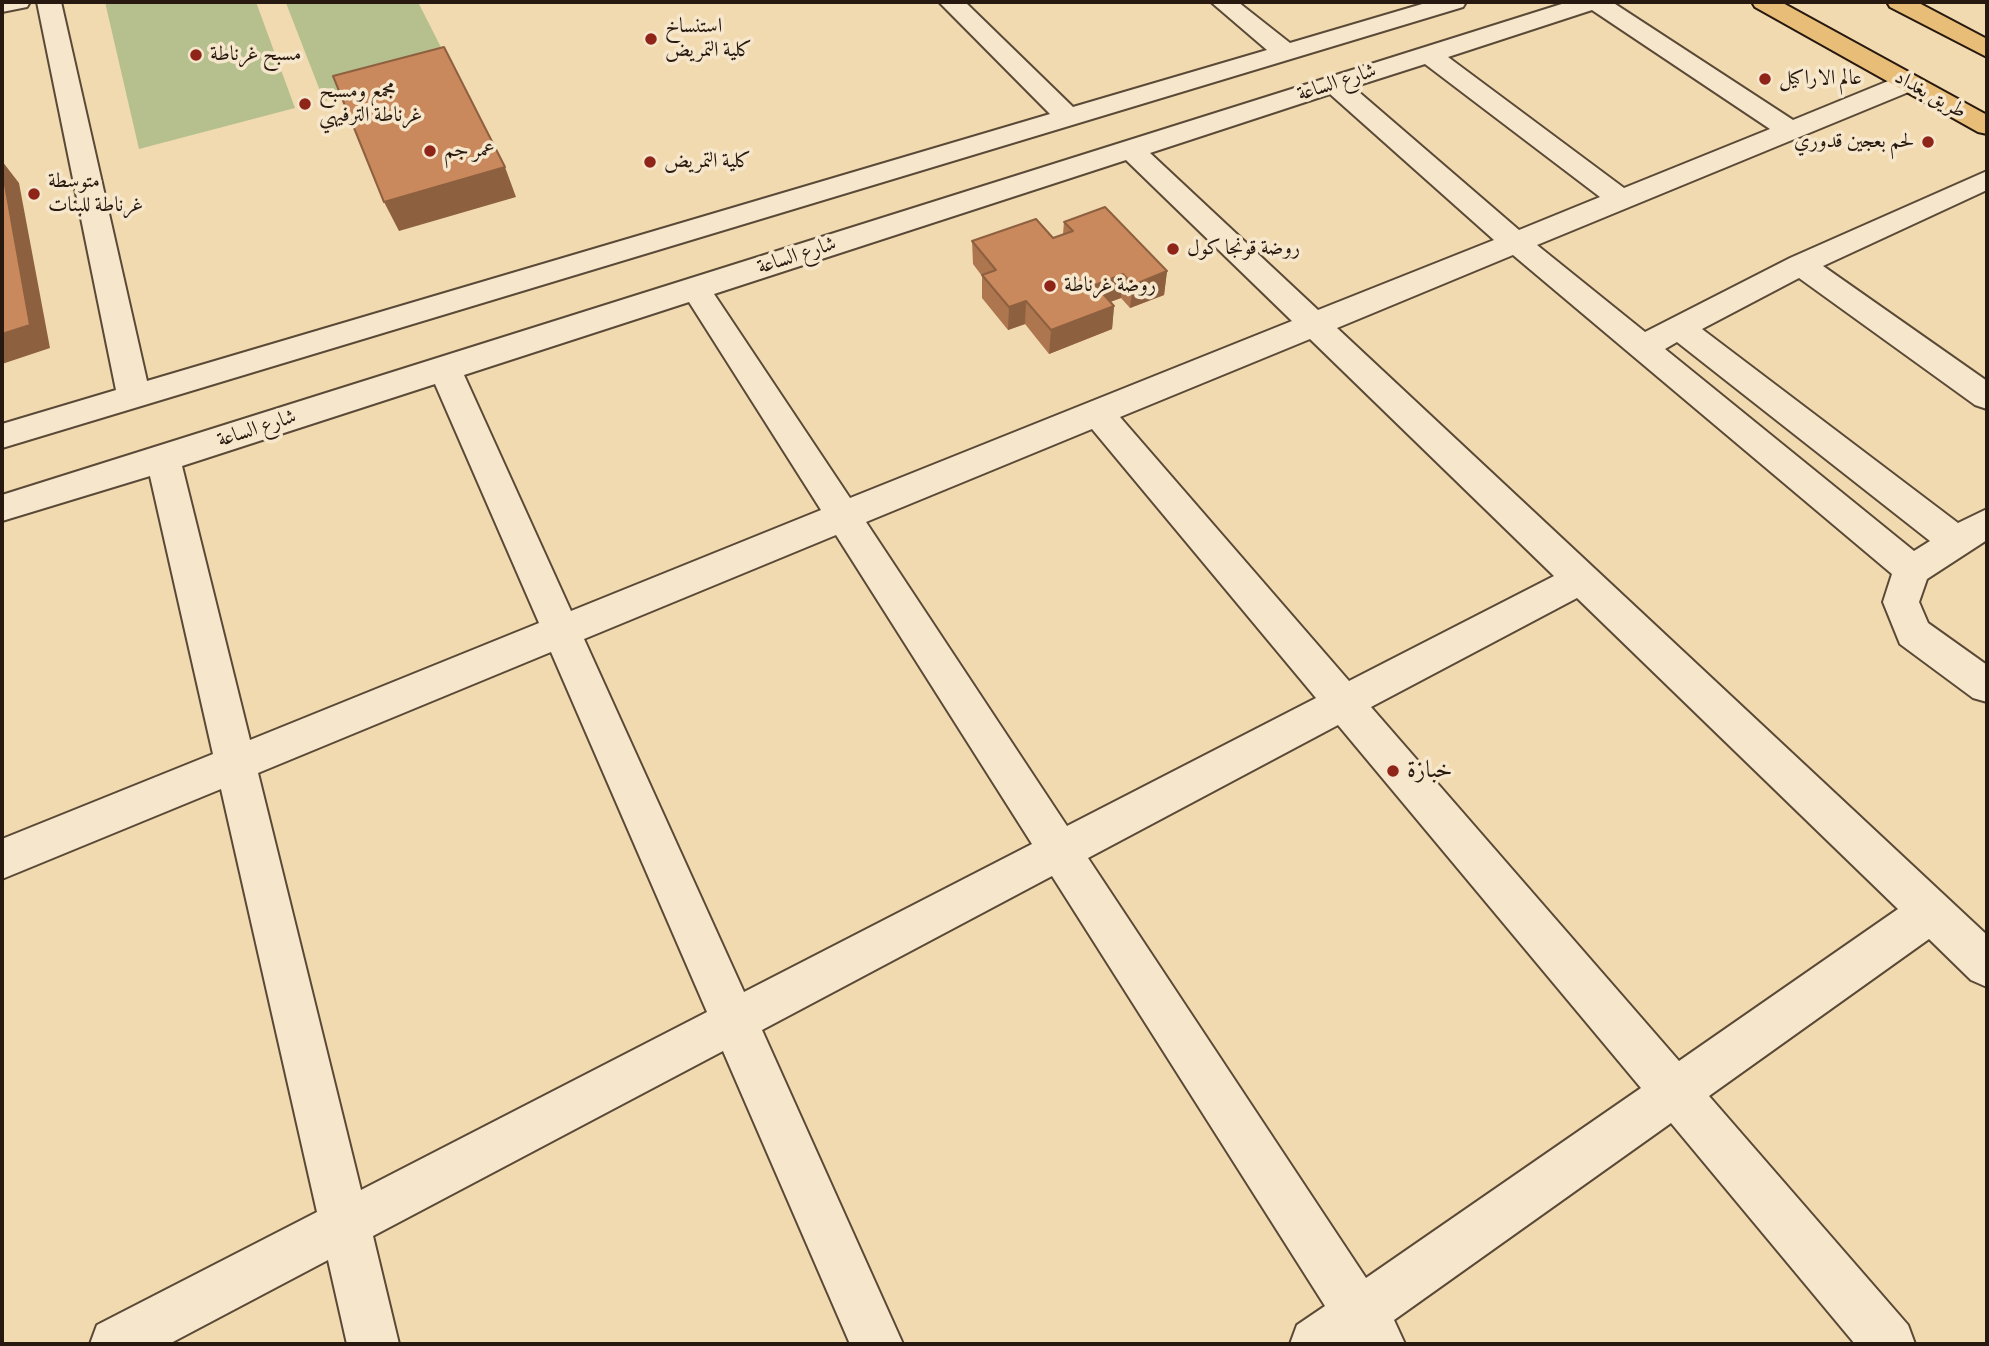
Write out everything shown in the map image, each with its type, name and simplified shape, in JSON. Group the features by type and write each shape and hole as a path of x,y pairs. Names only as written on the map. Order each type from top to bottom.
{"main road":[{"name":"طريق بغداد","path":"1764,2 1987,126"},
{"path":"1899,2 1987,49"}],"street":[{"path":"2,5 18,2"},
{"path":"49,2 134,397"},
{"path":"951,2 1068,117"},
{"path":"1223,2 1286,52"},
{"name":"شارع الساعة","path":"2,436 1451,2"},
{"path":"1594,2 1790,130"},
{"name":"شارع الساعة","path":"2,508 1594,2"},
{"path":"1427,54 1621,199"},
{"path":"2,859 1907,83"},
{"path":"1334,84 1514,241 1912,570"},
{"path":"1129,149 1987,965"},
{"path":"873,176 906,221"},
{"path":"1642,347 1801,265 1987,178"},
{"path":"1801,265 1987,397"},
{"path":"695,288 1370,1329"},
{"path":"1679,328 1957,542"},
{"path":"445,369 877,1344"},
{"path":"1097,413 1889,1344"},
{"path":"163,459 373,1344"},
{"path":"1987,523 1912,570 1901,602 1913,633 1987,686"},
{"path":"116,1344 1581,579"},
{"path":"1316,1344 1370,1329 1675,1092 1931,912"}],"green space":[{"name":"مسبح غرناطة","path":"105,2 256,2 295,108 139,149"},
{"path":"418,2 451,67 324,101 286,3"}],"building":[{"name":"عمر جم","path":"444,47 505,167 384,202 333,76"},
{"path":"2,168 30,325 2,334"},
{"path":"1105,207 1167,271 1133,285 1123,274 1095,285 1114,306 1051,330 1026,301 1009,307 982,275 996,270 972,241 1036,219 1053,238 1073,231 1064,222"}],"place":[{"name":"استنساخ کلیة التمریض","path":"651,39"},
{"name":"مسبح غرناطة","path":"196,55"},
{"name":"عالم الاراكيل","path":"1765,79"},
{"name":"مجمع ومسبح غرناطة الترفيهي","path":"305,104"},
{"name":"لحم بعجين قدوري","path":"1928,142"},
{"name":"عمر جم","path":"430,151"},
{"name":"كلية التمريض","path":"650,162"},
{"name":"متوسطة غرناطة للبنات","path":"34,194"},
{"name":"روضة قونجا كول","path":"1173,249"},
{"name":"روضة غرناطة","path":"1050,286"},
{"name":"خبازة","path":"1393,771"}]}
